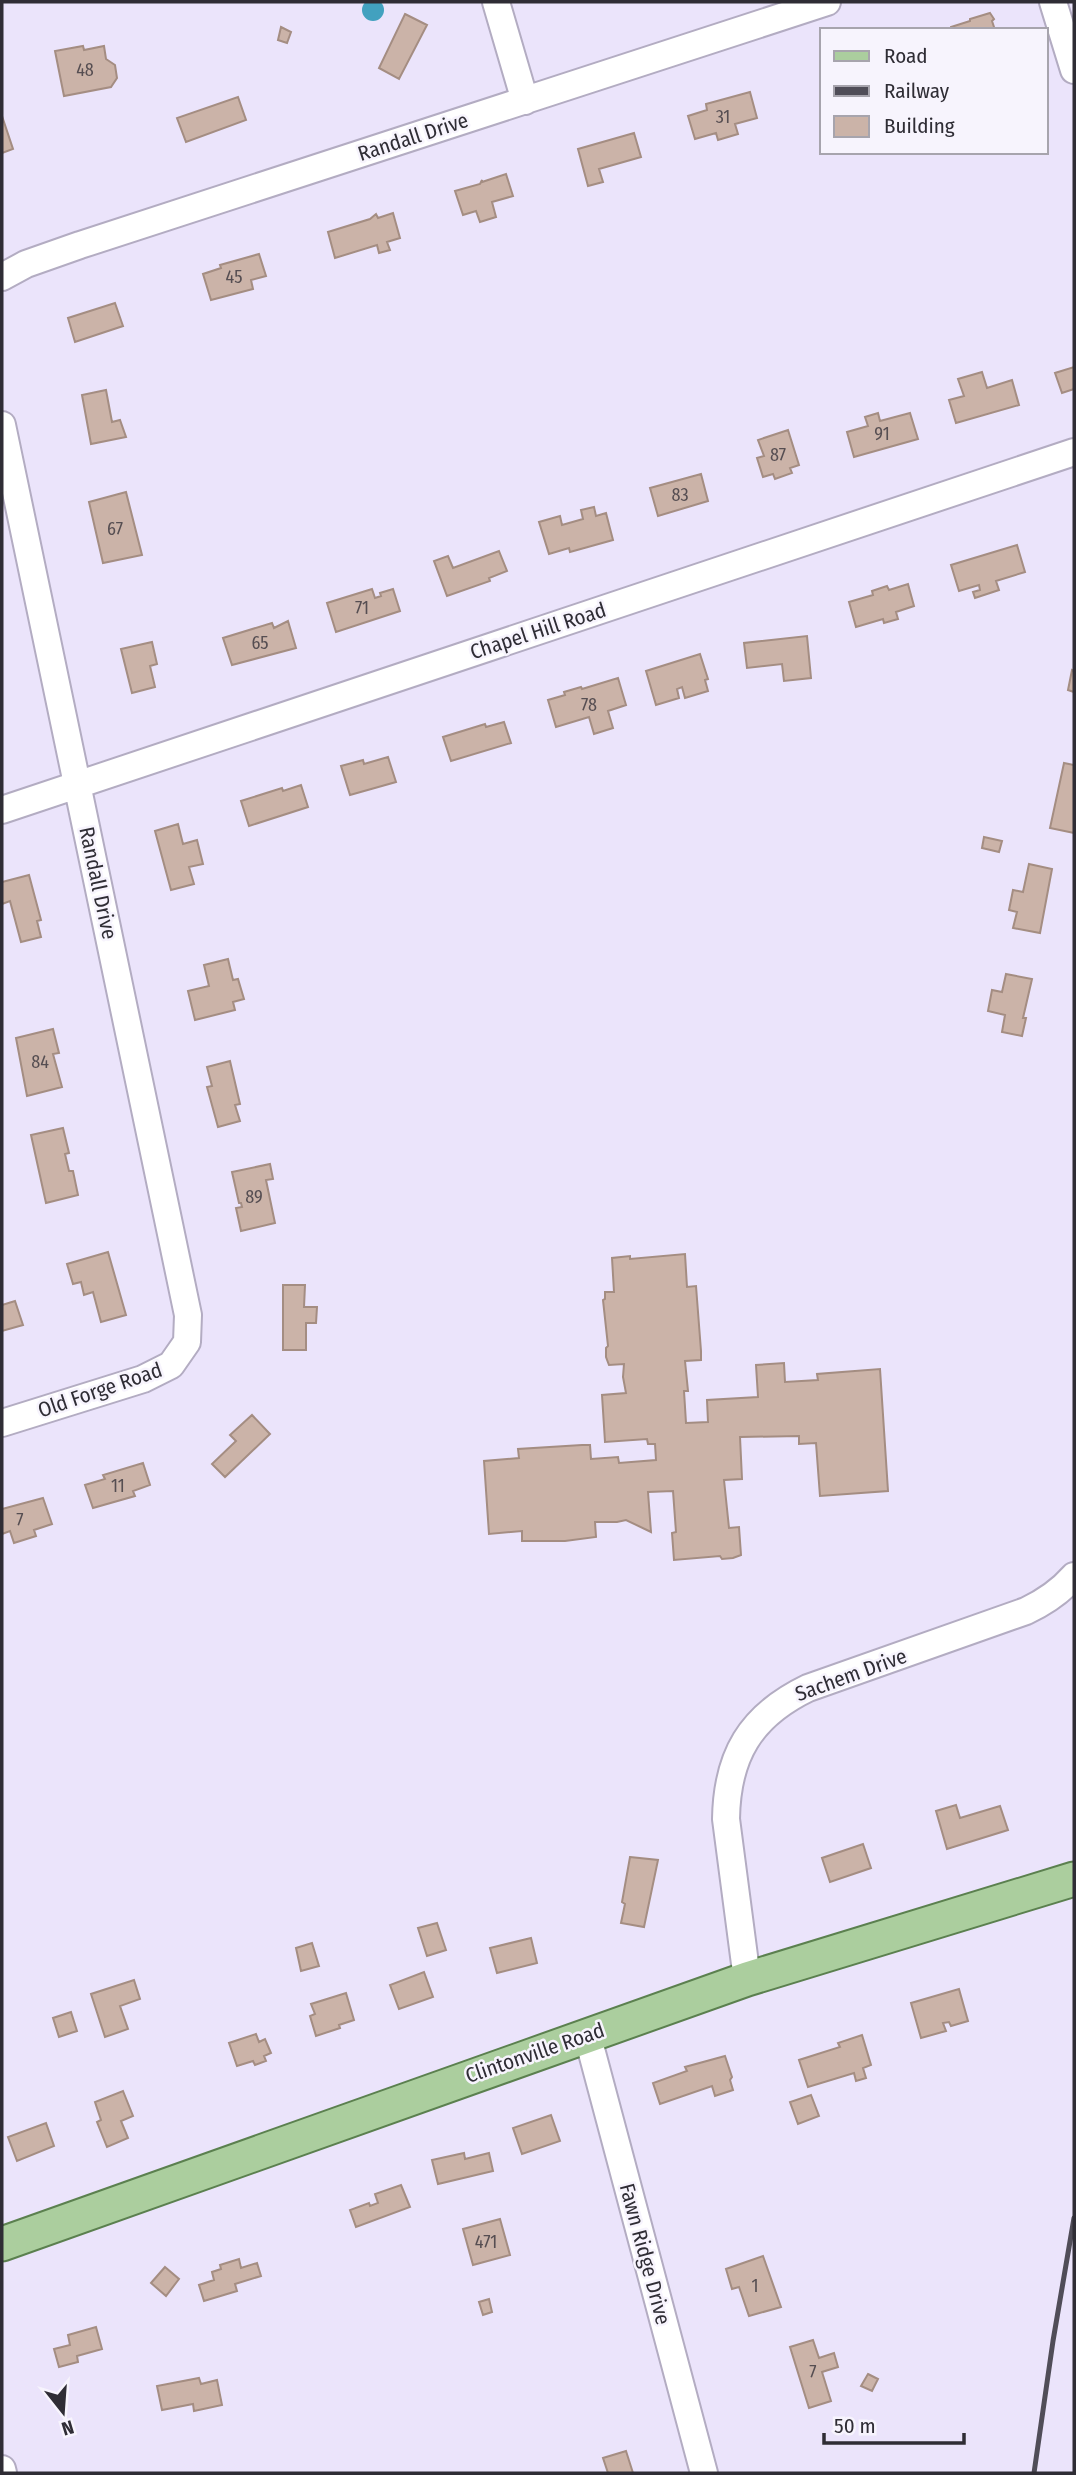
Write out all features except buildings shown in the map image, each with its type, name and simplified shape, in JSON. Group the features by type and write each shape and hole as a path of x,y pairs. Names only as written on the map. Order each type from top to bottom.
{"main road":[{"name":"Clintonville Road","path":"2,2244 747,1979 1074,1879"}],"street":[{"path":"496,2 525,101"},
{"name":"Randall Drive","path":"2,277 37,260 827,2"},
{"path":"1053,2 1074,70"},
{"name":"Randall Drive","path":"2,425 188,1315 187,1342"},
{"name":"Chapel Hill Road","path":"2,810 1074,452"},
{"name":"Old Forge Road","path":"2,1423 143,1379 171,1365 187,1342"},
{"name":"Sachem Drive","path":"747,1979 726,1819 727,1794 733,1763 758,1723 783,1701 808,1688 1026,1611 1061,1591 1074,1576"},
{"name":"Fawn Ridge Drive","path":"587,2034 704,2473"}],"water":[{"path":"373,-1 381,2 384,10 381,18 373,21 365,18 362,10 365,2"}],"railway":[{"path":"1034,2473 1074,2218"}]}
